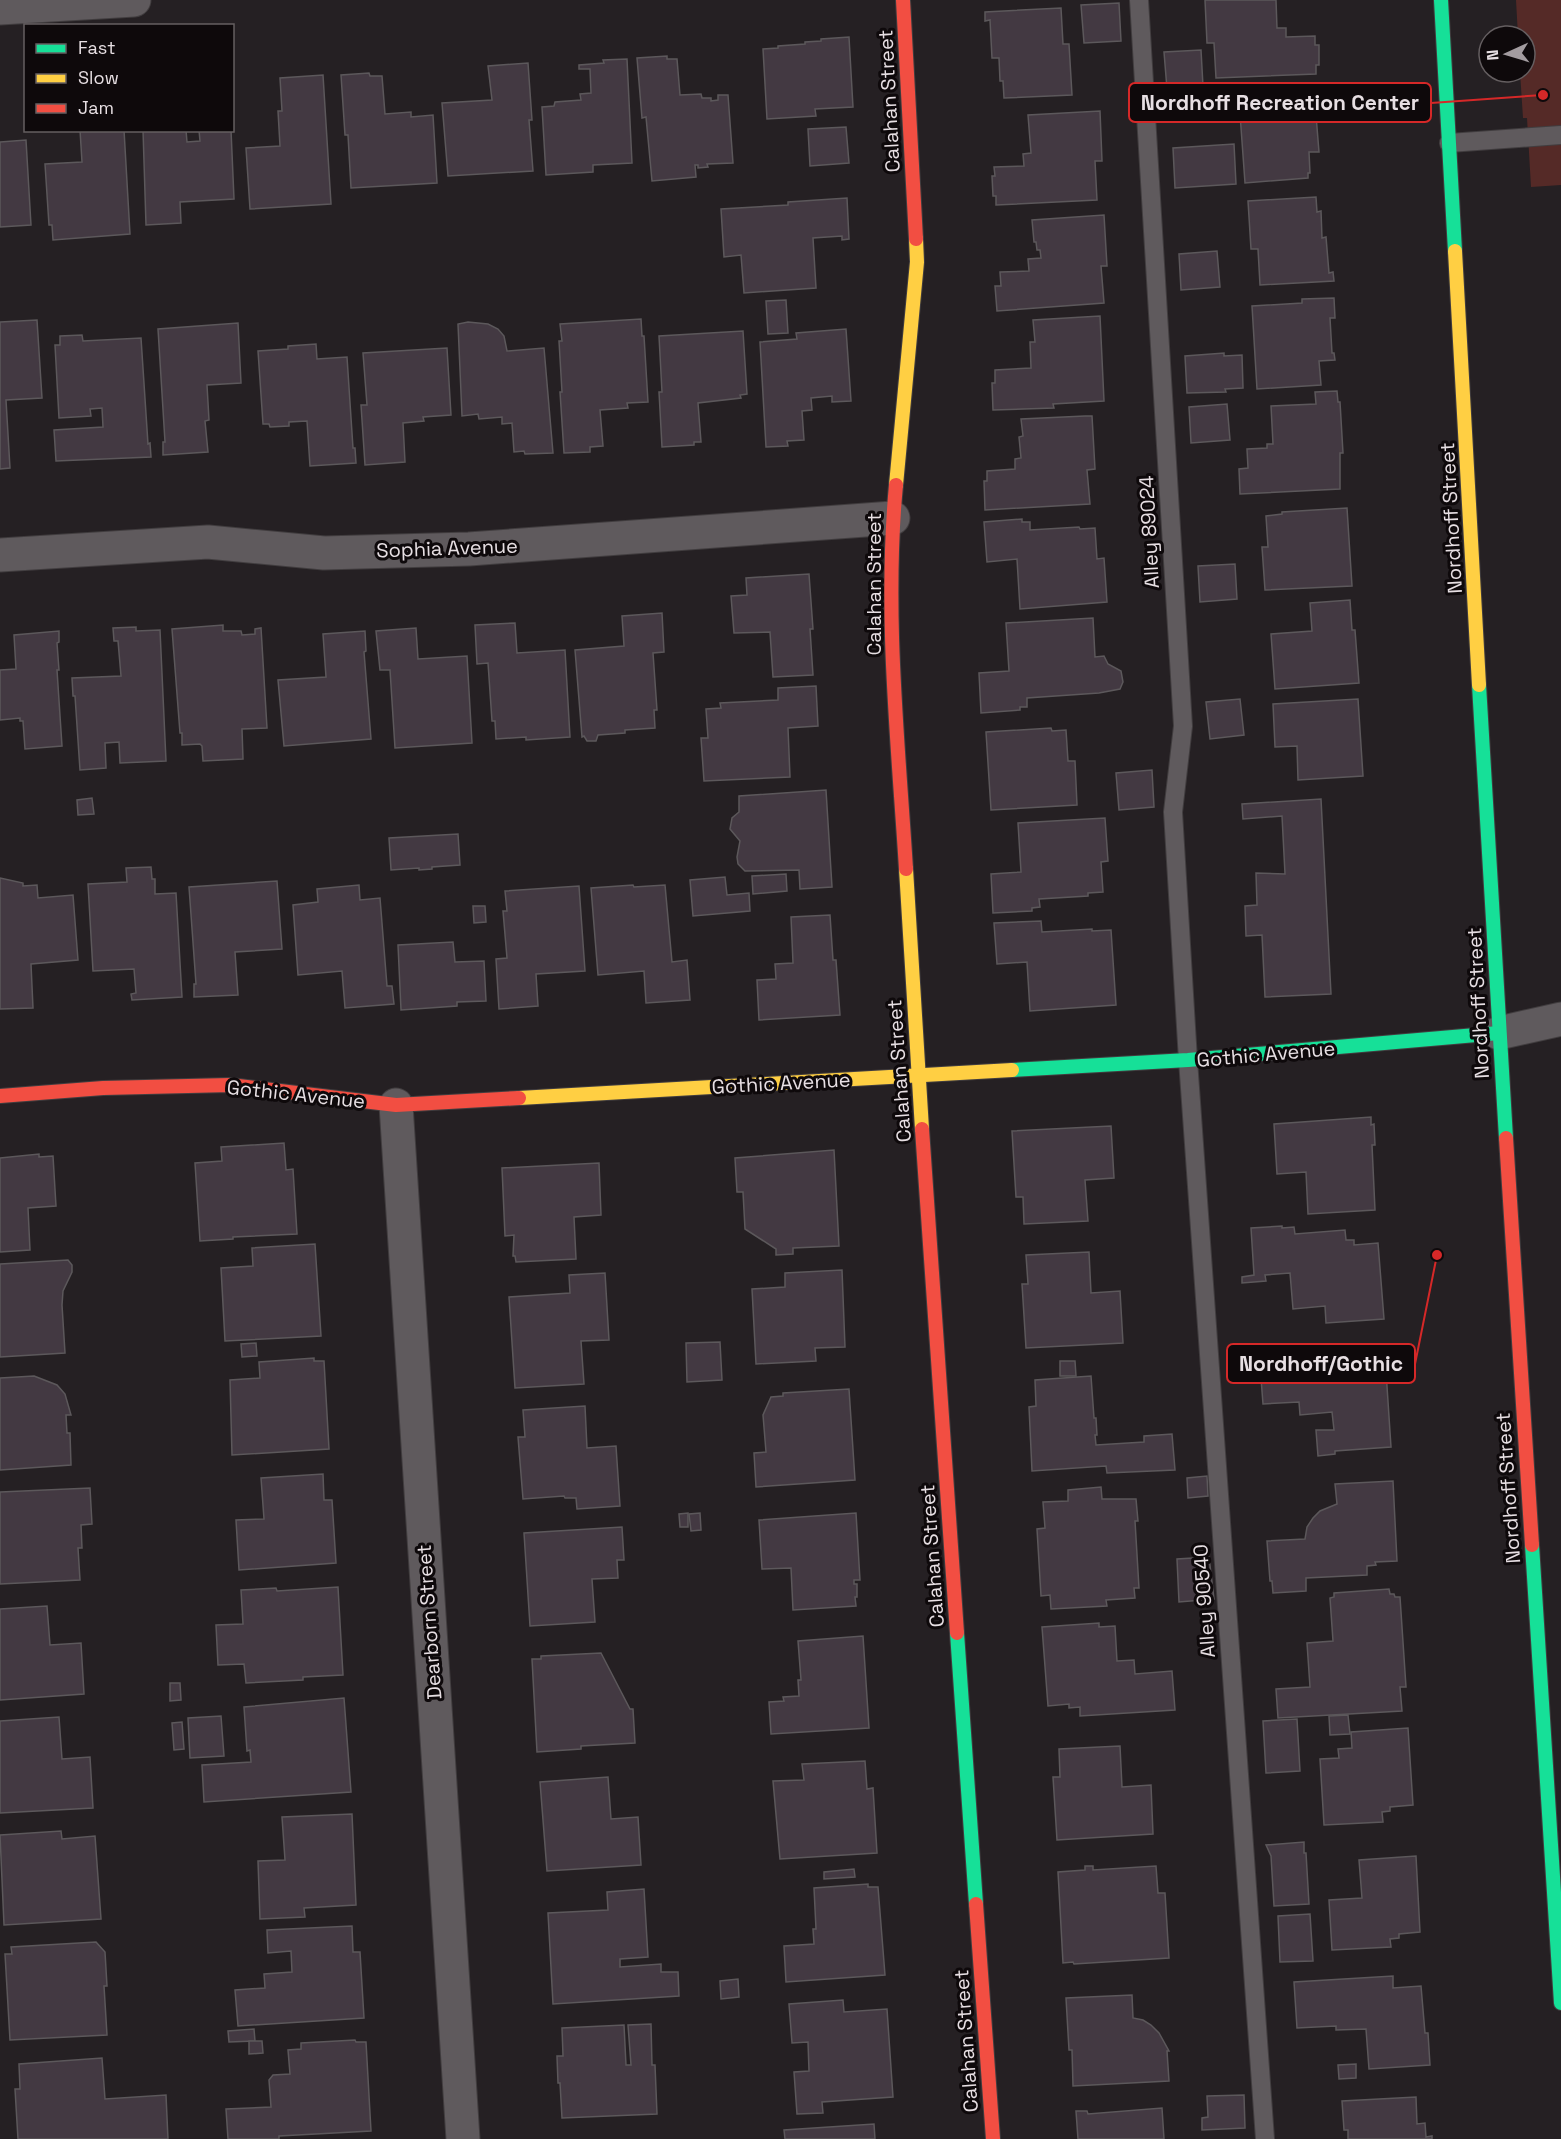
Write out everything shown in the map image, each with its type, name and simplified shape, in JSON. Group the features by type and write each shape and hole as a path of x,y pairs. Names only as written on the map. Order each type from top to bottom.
{"street":[{"path":"0,8 134,0"},
{"name":"Calahan Street","path":"903,0 917,261 893,518 891,618 918,1076 993,2139"},
{"name":"Nordhoff Street","path":"1441,0 1499,1033 1561,2003"},
{"name":"Sophia Avenue","path":"0,555 208,542 324,553 469,549 893,518"},
{"name":"Gothic Avenue","path":"0,1096 103,1088 230,1085 396,1106 1188,1060 1499,1033 1561,1019"},
{"name":"Dearborn Street","path":"396,1106 463,2139"}],"lane":[{"name":"Alley 89024","path":"1139,0 1183,726 1173,812 1188,1060"},
{"path":"1449,143 1561,135"},
{"name":"Alley 90540","path":"1188,1060 1264,2139"}],"shaded area":[{"path":"1516,0 1561,0 1561,185 1531,187 1527,118 1523,118 1521,84 1537,84 1537,24 1517,24"}],"building":[{"path":"1205,0 1276,0 1277,28 1286,28 1286,37 1315,36 1315,45 1319,45 1319,65 1316,65 1316,74 1216,78 1214,43 1207,43"},
{"path":"1119,3 1121,41 1084,43 1081,5"},
{"path":"1061,8 1063,44 1069,44 1072,95 1004,98 1003,81 1000,81 999,58 992,58 990,20 985,21 985,12"},
{"path":"849,37 853,107 815,109 816,116 767,119 763,49 805,44 805,42 821,41 821,39"},
{"path":"1201,50 1203,86 1167,89 1164,52"},
{"path":"667,56 667,59 677,59 680,95 701,94 702,98 711,98 711,101 718,100 718,95 728,95 733,163 707,164 708,167 698,168 698,165 695,165 696,177 652,181 646,117 642,118 637,58"},
{"path":"627,59 632,163 593,165 593,172 546,175 542,107 554,106 555,102 581,100 580,94 591,93 590,69 579,69 579,65 604,63 603,60"},
{"path":"528,63 533,171 448,176 442,103 492,100 488,66"},
{"path":"369,73 370,76 382,76 385,114 411,112 411,117 433,115 437,183 351,188 341,75"},
{"path":"323,75 331,204 250,209 246,148 280,146 278,111 282,111 280,78"},
{"path":"1322,90 1323,114 1316,115 1319,152 1309,152 1310,173 1308,173 1308,178 1245,183 1239,100 1289,96 1289,92"},
{"path":"1100,111 1102,161 1095,161 1097,200 996,205 996,196 993,196 994,167 1024,166 1023,154 1031,153 1028,115"},
{"path":"846,127 849,163 810,166 808,129"},
{"path":"80,132 124,132 130,234 53,240 52,225 49,225 45,164 82,162"},
{"path":"143,132 186,132 187,142 200,141 199,132 231,132 234,199 180,202 181,223 146,225"},
{"path":"26,140 31,225 0,227 0,142"},
{"path":"1234,144 1236,184 1175,188 1173,148"},
{"path":"1316,197 1317,212 1321,211 1322,238 1326,237 1329,273 1333,272 1334,281 1260,285 1258,249 1251,249 1248,201"},
{"path":"847,198 849,239 842,240 842,236 813,238 816,288 744,293 741,255 724,257 721,209 788,205 788,202"},
{"path":"1104,215 1107,266 1101,266 1104,303 997,311 995,286 1001,286 1000,272 1029,271 1028,259 1041,258 1040,250 1037,250 1036,242 1034,242 1032,220"},
{"path":"1217,251 1220,287 1181,290 1179,254"},
{"path":"1334,298 1335,318 1330,318 1332,353 1334,353 1335,360 1319,361 1321,385 1257,389 1252,306 1302,303 1302,299"},
{"path":"786,300 788,333 768,334 766,301"},
{"path":"1100,316 1104,401 1053,404 1054,408 993,410 992,383 995,383 995,370 1031,368 1030,342 1035,342 1033,320"},
{"path":"641,319 648,402 627,403 628,408 600,410 603,446 590,447 590,452 564,453 560,392 562,392 559,341 562,341 560,324"},
{"path":"37,320 42,398 6,400 10,468 0,469 0,322"},
{"path":"468,322 488,324 498,329 504,336 507,351 544,348 553,453 514,452 512,423 502,424 502,417 479,419 478,414 462,416 458,324"},
{"path":"238,323 241,383 207,385 209,420 205,421 208,452 163,455 163,442 165,442 158,329"},
{"path":"846,329 851,401 832,402 832,396 811,398 812,410 802,411 804,440 787,441 788,446 766,447 760,342 797,339 796,333"},
{"path":"743,331 747,394 740,395 741,398 698,403 701,442 694,442 694,445 662,447 659,336"},
{"path":"82,335 83,341 141,338 148,444 150,443 151,457 56,461 54,430 103,427 102,408 90,409 91,416 59,418 55,345 60,345 60,336"},
{"path":"316,344 317,359 347,357 356,463 310,466 307,421 289,422 289,426 270,427 269,424 263,424 258,351"},
{"path":"447,348 451,415 423,417 424,421 403,423 405,462 365,465 361,405 367,405 363,353"},
{"path":"1224,353 1224,356 1242,355 1243,388 1225,389 1226,392 1187,393 1185,356"},
{"path":"1337,391 1338,402 1340,402 1343,453 1340,453 1340,489 1240,494 1239,469 1248,468 1247,449 1267,448 1267,444 1273,444 1271,406 1316,404 1315,392"},
{"path":"1227,404 1230,440 1191,443 1189,407"},
{"path":"1092,416 1095,469 1087,470 1090,504 985,510 984,481 987,481 987,471 1015,469 1015,459 1021,458 1019,437 1023,436 1021,419"},
{"path":"1347,508 1352,586 1265,590 1262,547 1268,547 1266,516 1282,514 1282,512"},
{"path":"1022,519 1022,522 1030,522 1030,530 1095,528 1097,559 1104,558 1107,602 1020,609 1017,559 987,562 984,522"},
{"path":"1235,564 1237,599 1200,602 1198,566"},
{"path":"809,574 813,629 810,629 813,675 773,677 770,632 734,633 731,596 747,595 746,578"},
{"path":"1350,600 1359,683 1275,689 1271,634 1312,631 1310,603"},
{"path":"662,613 664,652 653,653 657,710 654,710 655,728 598,735 596,741 587,741 584,736 582,737 575,650 624,646 622,616"},
{"path":"1093,618 1095,657 1104,656 1108,664 1121,671 1123,682 1120,689 1099,693 1027,698 1027,707 1020,707 1020,710 981,713 979,673 1009,671 1006,623"},
{"path":"515,623 517,653 565,650 570,737 526,740 526,737 496,739 495,721 492,721 488,663 477,664 475,625"},
{"path":"223,625 223,631 241,631 242,635 255,634 255,629 261,628 267,728 242,729 243,759 203,761 200,744 182,745 172,629"},
{"path":"136,627 136,631 160,630 166,761 120,763 119,742 105,743 106,768 80,770 72,678 121,676 118,641 114,641 113,628"},
{"path":"416,628 418,659 467,656 472,743 395,748 390,670 380,670 376,631"},
{"path":"59,631 59,642 57,643 59,670 57,670 62,746 25,749 23,721 20,721 20,718 0,720 0,670 16,669 14,635"},
{"path":"365,631 366,651 364,652 371,739 284,746 278,680 326,677 323,634"},
{"path":"816,686 818,726 788,728 790,777 704,781 701,738 708,738 706,709 721,708 720,703 778,700 778,688"},
{"path":"1240,699 1244,735 1210,739 1206,702"},
{"path":"1358,699 1363,776 1298,780 1297,746 1275,747 1273,704"},
{"path":"1051,728 1052,731 1066,730 1068,761 1075,761 1077,805 991,810 986,732"},
{"path":"1152,770 1154,807 1119,810 1116,773"},
{"path":"826,790 832,887 800,889 799,870 745,871 738,864 740,841 730,829 732,818 739,812 739,796"},
{"path":"92,798 94,814 78,815 77,800"},
{"path":"1321,799 1331,994 1265,997 1262,935 1246,936 1245,906 1257,905 1256,873 1285,874 1282,816 1243,819 1242,804"},
{"path":"1105,818 1108,861 1101,862 1103,892 1088,893 1088,896 1039,899 1040,907 1032,908 1032,911 993,913 991,874 1021,872 1018,823"},
{"path":"458,834 460,865 419,870 419,868 391,870 389,838"},
{"path":"151,867 152,879 155,879 155,894 176,893 182,997 132,1000 131,994 136,993 134,969 93,971 88,884 127,882 126,868"},
{"path":"786,874 787,891 753,894 752,876"},
{"path":"725,877 727,895 749,893 750,911 693,916 690,880"},
{"path":"0,878 23,883 23,886 37,885 38,898 73,895 78,960 31,964 33,1008 0,1009"},
{"path":"277,881 282,949 235,952 238,995 194,997 194,984 196,984 189,887"},
{"path":"359,885 360,900 380,898 387,986 392,986 394,1004 345,1008 342,971 298,975 293,905 318,902 317,889"},
{"path":"633,885 634,887 665,885 672,962 687,960 690,1000 646,1003 644,971 598,975 591,888"},
{"path":"579,886 585,971 536,974 538,1006 499,1009 496,959 507,958 503,911 507,911 505,891"},
{"path":"473,906 485,906 486,922 474,923"},
{"path":"830,915 840,1015 759,1020 757,980 776,979 775,964 793,963 791,917"},
{"path":"1041,921 1042,932 1111,930 1116,1005 1030,1011 1027,962 997,964 994,923"},
{"path":"453,942 455,962 484,961 486,1001 457,1002 457,1006 401,1010 398,945"},
{"path":"1371,1117 1371,1125 1374,1124 1375,1145 1372,1145 1375,1210 1308,1214 1306,1172 1277,1174 1274,1124"},
{"path":"1111,1126 1114,1178 1085,1180 1088,1221 1024,1224 1023,1197 1016,1197 1012,1131"},
{"path":"284,1143 286,1170 293,1169 297,1234 200,1241 195,1163 222,1161 221,1147"},
{"path":"834,1150 839,1246 793,1248 793,1254 776,1255 776,1249 745,1229 743,1192 737,1192 735,1158"},
{"path":"39,1154 39,1157 53,1156 56,1206 28,1208 30,1250 0,1252 0,1158"},
{"path":"599,1163 601,1215 574,1217 576,1259 516,1262 513,1256 514,1235 505,1236 502,1168"},
{"path":"1282,1226 1282,1228 1294,1227 1295,1234 1345,1230 1346,1240 1354,1240 1354,1245 1378,1243 1384,1319 1326,1323 1325,1306 1293,1309 1290,1273 1265,1275 1266,1281 1242,1283 1242,1277 1254,1275 1251,1228"},
{"path":"315,1244 321,1336 225,1341 221,1268 253,1266 252,1248"},
{"path":"1089,1252 1091,1293 1120,1291 1123,1343 1026,1348 1022,1284 1028,1284 1026,1255"},
{"path":"68,1260 72,1265 72,1272 63,1291 62,1305 65,1353 0,1357 0,1264"},
{"path":"842,1270 845,1347 815,1348 816,1361 756,1364 752,1289 785,1287 785,1273"},
{"path":"605,1273 609,1340 581,1341 584,1384 515,1388 509,1297 570,1293 569,1275"},
{"path":"720,1342 722,1380 687,1382 686,1343"},
{"path":"256,1343 257,1356 242,1357 241,1344"},
{"path":"1337,1348 1338,1359 1362,1358 1363,1372 1386,1371 1391,1447 1335,1451 1335,1454 1318,1456 1316,1430 1334,1430 1332,1412 1300,1415 1299,1402 1263,1404 1260,1365 1313,1362 1312,1349"},
{"path":"314,1358 314,1361 324,1361 329,1449 232,1455 230,1380 260,1378 259,1362"},
{"path":"1060,1361 1075,1361 1076,1376 1060,1376"},
{"path":"34,1376 57,1385 65,1394 71,1415 66,1415 67,1433 70,1433 71,1465 0,1470 0,1378"},
{"path":"1091,1376 1094,1418 1096,1418 1096,1445 1144,1442 1144,1436 1172,1434 1175,1470 1107,1473 1106,1466 1032,1471 1029,1407 1036,1406 1035,1380"},
{"path":"849,1389 855,1480 756,1487 754,1453 766,1452 763,1415 771,1397 783,1396 783,1393"},
{"path":"585,1406 587,1448 616,1446 620,1506 577,1509 576,1498 565,1498 564,1496 523,1499 518,1437 525,1437 523,1410"},
{"path":"323,1474 324,1500 332,1500 336,1563 239,1570 236,1520 264,1519 261,1478"},
{"path":"1207,1476 1208,1496 1188,1498 1187,1478"},
{"path":"1393,1481 1397,1561 1375,1562 1376,1565 1367,1566 1367,1575 1306,1578 1306,1591 1273,1593 1267,1541 1305,1539 1307,1527 1313,1518 1320,1511 1337,1504 1335,1484"},
{"path":"1101,1487 1102,1499 1136,1499 1139,1588 1134,1588 1135,1598 1106,1600 1107,1606 1051,1609 1050,1595 1041,1596 1037,1529 1045,1528 1043,1502 1068,1501 1068,1490"},
{"path":"90,1488 92,1524 81,1525 82,1548 78,1548 80,1580 0,1584 0,1492"},
{"path":"688,1513 688,1527 680,1527 679,1514"},
{"path":"700,1513 701,1530 691,1531 689,1514"},
{"path":"856,1513 860,1580 854,1580 854,1584 857,1584 856,1606 793,1610 791,1568 762,1569 759,1520"},
{"path":"622,1527 624,1560 617,1560 618,1578 592,1579 595,1622 530,1626 524,1533"},
{"path":"1209,1557 1214,1599 1179,1602 1177,1559"},
{"path":"338,1587 343,1675 246,1683 244,1664 218,1665 216,1625 243,1624 241,1590 276,1588 277,1591"},
{"path":"1389,1589 1390,1594 1400,1597 1406,1687 1400,1687 1402,1711 1278,1718 1276,1689 1310,1687 1307,1643 1333,1641 1330,1598 1334,1597 1334,1593"},
{"path":"47,1606 50,1645 81,1643 84,1694 0,1700 0,1609"},
{"path":"1099,1623 1099,1627 1115,1626 1117,1661 1134,1660 1135,1674 1172,1671 1175,1710 1080,1716 1080,1707 1069,1708 1069,1704 1048,1706 1042,1627"},
{"path":"863,1636 869,1728 771,1734 769,1702 784,1701 783,1697 799,1696 798,1680 801,1680 798,1641"},
{"path":"601,1653 630,1709 633,1709 635,1743 581,1746 581,1749 537,1752 532,1659 541,1659 541,1656"},
{"path":"170,1683 180,1683 181,1700 170,1701"},
{"path":"344,1698 351,1792 204,1802 202,1765 251,1762 250,1750 247,1751 244,1707"},
{"path":"1348,1715 1350,1734 1330,1735 1329,1716"},
{"path":"221,1716 224,1756 190,1758 188,1718"},
{"path":"59,1717 62,1759 90,1757 93,1808 0,1813 0,1721"},
{"path":"1297,1719 1300,1771 1266,1773 1263,1721"},
{"path":"182,1722 184,1749 174,1750 172,1723"},
{"path":"1408,1728 1413,1805 1390,1807 1390,1811 1382,1812 1383,1822 1324,1825 1320,1759 1339,1758 1338,1749 1352,1748 1351,1732"},
{"path":"1120,1746 1122,1787 1151,1785 1153,1834 1057,1840 1053,1777 1060,1777 1059,1749"},
{"path":"865,1761 867,1789 873,1788 877,1853 780,1859 773,1781 804,1780 802,1764"},
{"path":"608,1777 611,1819 638,1817 641,1865 547,1871 540,1782"},
{"path":"352,1814 356,1905 304,1908 305,1917 260,1919 258,1861 285,1860 282,1817"},
{"path":"61,1831 62,1839 95,1836 101,1919 4,1925 0,1835"},
{"path":"1304,1842 1309,1904 1274,1906 1271,1856 1266,1845"},
{"path":"1416,1856 1420,1932 1399,1934 1399,1938 1390,1939 1391,1947 1332,1950 1329,1900 1362,1898 1359,1860"},
{"path":"1085,1866 1093,1866 1093,1870 1156,1866 1158,1893 1165,1893 1169,1958 1063,1963 1058,1872 1085,1870"},
{"path":"854,1869 855,1877 824,1879 824,1872"},
{"path":"868,1884 868,1887 878,1887 885,1975 786,1982 784,1946 814,1944 813,1929 816,1929 814,1888"},
{"path":"644,1889 648,1957 620,1959 620,1967 661,1964 661,1972 678,1972 679,1996 553,2004 548,1913 608,1910 607,1892"},
{"path":"1310,1914 1313,1961 1280,1962 1278,1916"},
{"path":"352,1926 353,1952 360,1952 364,2018 238,2026 235,1990 265,1988 264,1974 292,1972 291,1951 268,1953 267,1930"},
{"path":"96,1942 105,1952 107,1986 104,1986 107,2035 10,2040 5,1954 12,1954 11,1947"},
{"path":"1393,1976 1393,1988 1421,1986 1430,2065 1369,2069 1366,2029 1336,2030 1336,2026 1297,2028 1294,1982"},
{"path":"738,1979 739,1997 721,1999 720,1981"},
{"path":"1132,1995 1133,2018 1151,2025 1159,2033 1169,2051 1167,2051 1169,2081 1073,2086 1072,2050 1069,2050 1066,1998"},
{"path":"843,2000 844,2012 887,2009 893,2097 822,2102 823,2113 797,2114 794,2072 809,2071 808,2042 792,2043 789,2004"},
{"path":"651,2024 657,2114 562,2118 557,2056 563,2056 562,2028 624,2025 626,2065 631,2065 628,2025"},
{"path":"254,2029 255,2041 229,2042 228,2031"},
{"path":"355,2040 366,2042 371,2131 279,2136 279,2139 228,2139 226,2109 271,2107 269,2080 273,2075 290,2074 288,2050 301,2049 301,2043"},
{"path":"249,2041 262,2041 263,2053 249,2054"},
{"path":"102,2058 105,2099 166,2095 168,2139 18,2139 15,2089 20,2089 19,2064"},
{"path":"1356,2064 1356,2078 1339,2079 1338,2065"},
{"path":"1244,2095 1245,2128 1202,2130 1202,2118 1208,2117 1207,2096"},
{"path":"1416,2097 1417,2124 1425,2123 1426,2137 1432,2136 1432,2139 1348,2139 1348,2130 1344,2130 1342,2101"},
{"path":"1162,2108 1164,2139 1078,2139 1076,2111 1087,2111 1088,2114"},
{"path":"874,2124 875,2139 785,2139 784,2130"}],"traffic: fast":[{"path":"1441,0 1455,251"},
{"path":"1479,685 1506,1138"},
{"path":"1012,1070 1188,1060 1499,1033"},
{"path":"1532,1545 1561,2003"},
{"path":"957,1633 976,1904"}],"traffic: slow":[{"path":"896,485 917,262 916,239"},
{"path":"1455,251 1479,685"},
{"path":"906,869 922,1129"},
{"path":"519,1098 1012,1070"}],"traffic: jam":[{"path":"903,0 916,239"},
{"path":"896,485 891,581 892,629 906,869"},
{"path":"0,1096 103,1088 230,1085 396,1105 519,1098"},
{"path":"922,1129 957,1633"},
{"path":"1506,1138 1532,1545"},
{"path":"976,1904 993,2139"}],"place":[{"name":"Nordhoff Recreation Center","path":"1543,95"},
{"name":"Nordhoff/Gothic","path":"1437,1255"}]}
